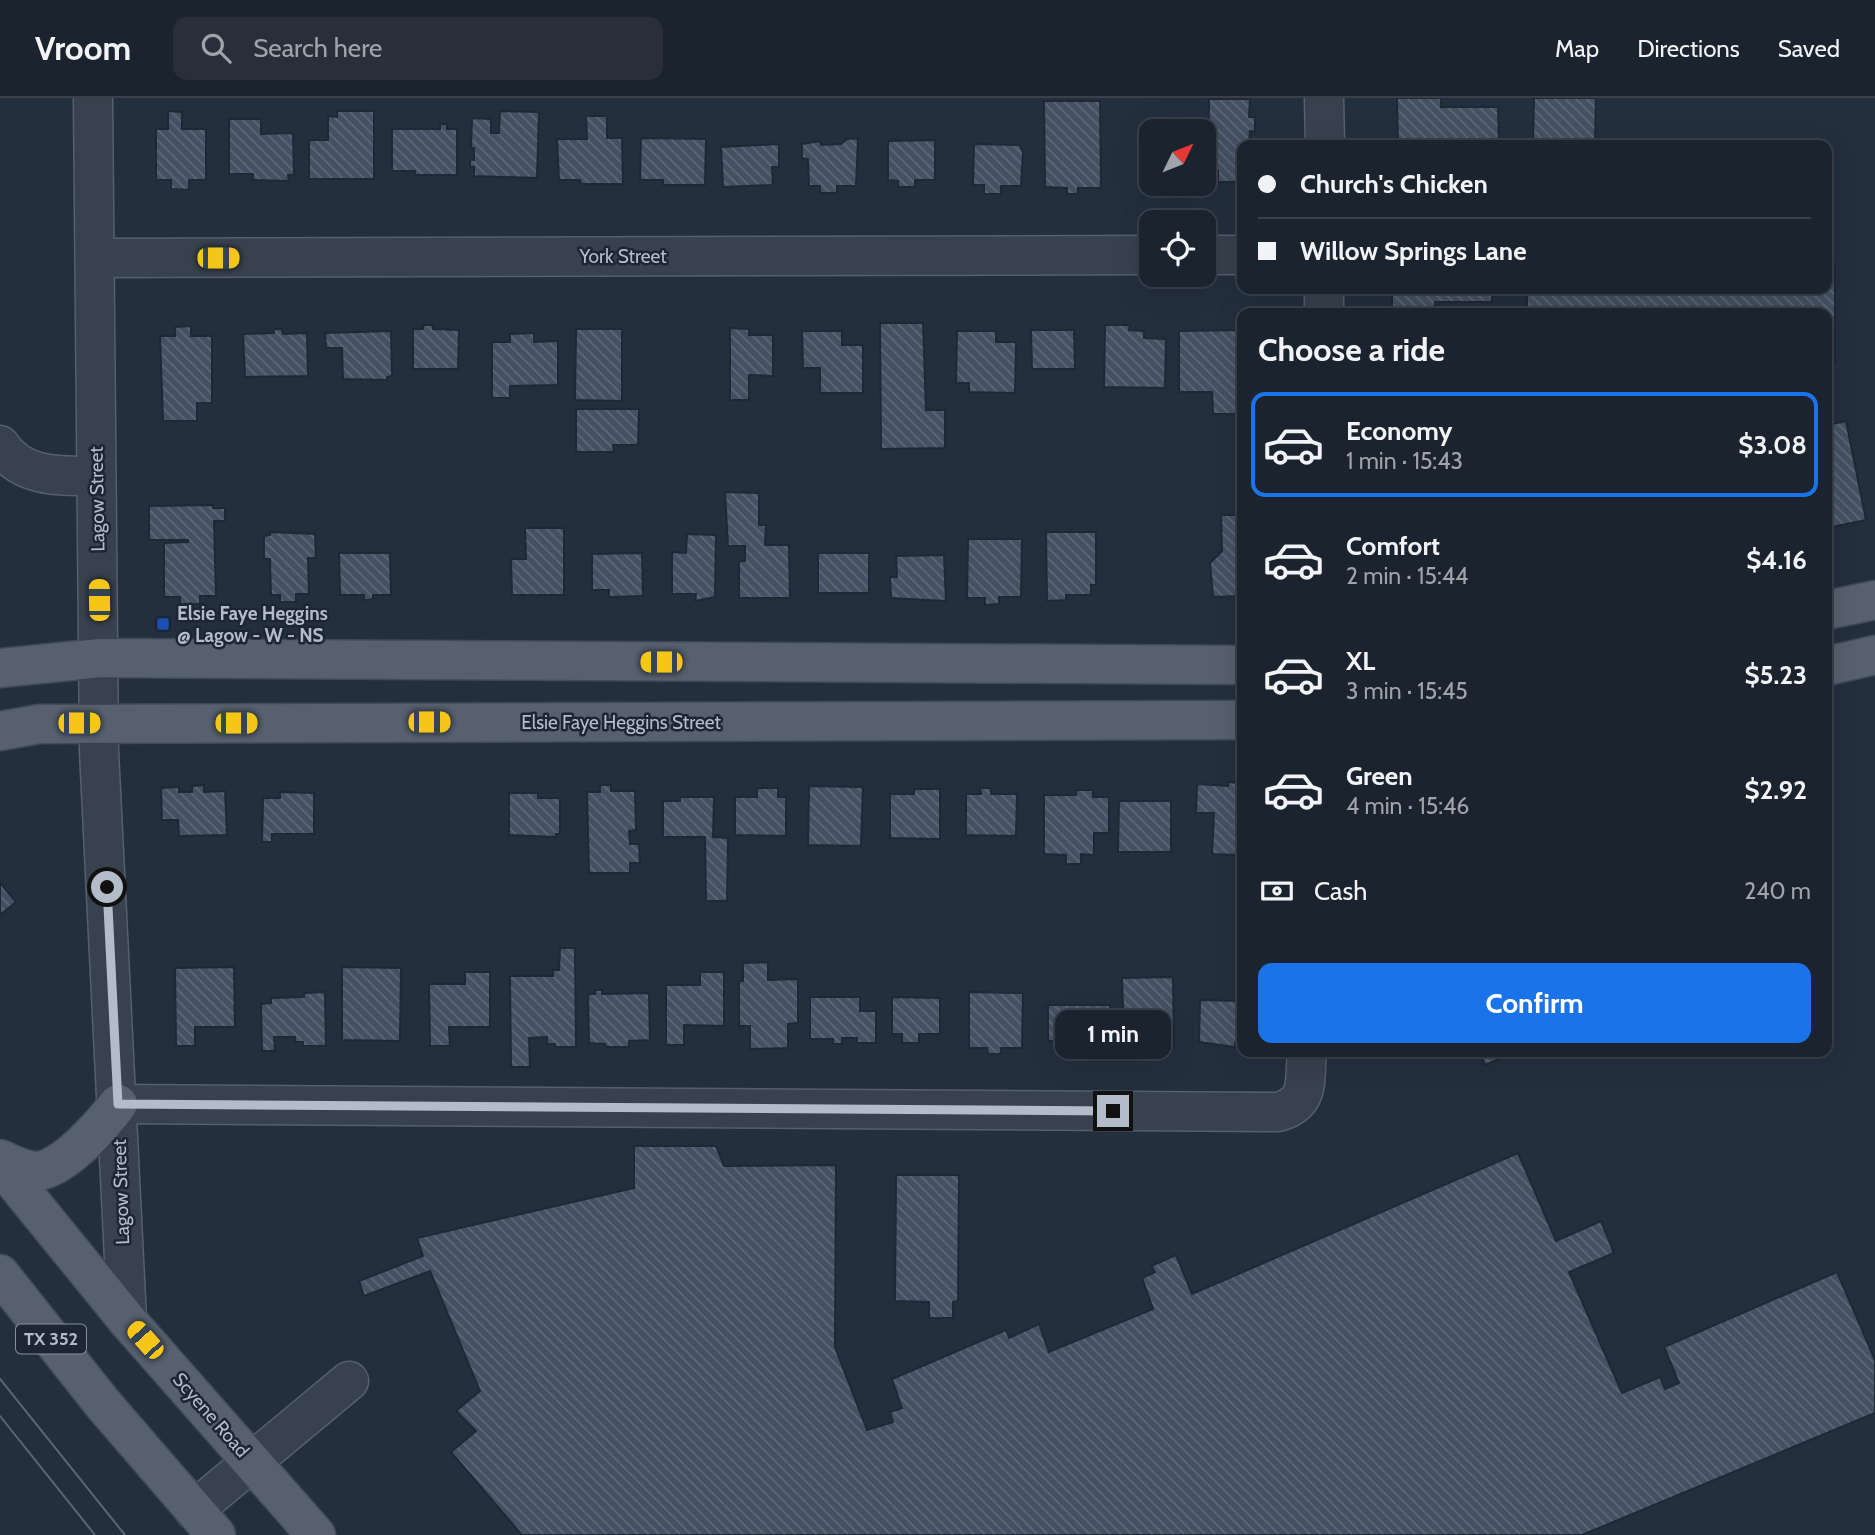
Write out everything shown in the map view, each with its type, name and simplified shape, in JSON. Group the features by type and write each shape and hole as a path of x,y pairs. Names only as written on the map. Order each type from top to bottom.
{"main road":[{"path":"1832,609 1875,600"},
{"path":"1832,665 1875,655"},
{"path":"0,668 100,658 1237,665"},
{"name":"Elsie Faye Heggins Street","path":"0,731 39,723 1237,720"},
{"path":"0,1159 24,1170 41,1171 77,1149 98,1130 118,1104"},
{"name":"Scyene Road","path":"0,1164 127,1320 316,1535"},
{"name":"TX 352","path":"0,1274 103,1404 205,1522"}],"street":[{"name":"Lagow Street","path":"93,98 99,723 127,1320"},
{"path":"1324,98 1325,140"},
{"name":"York Street","path":"95,258 1139,255"},
{"path":"1216,255 1237,255"},
{"path":"0,445 25,469 60,476 96,476"},
{"path":"118,1104 1278,1112 1294,1108 1303,1097 1307,1057"},
{"path":"205,1522 252,1462 349,1381"}],"building":[{"path":"1397,98 1441,98 1441,107 1498,107 1499,140 1398,140"},
{"path":"1534,98 1596,98 1595,140 1533,140"},
{"path":"1209,99 1250,99 1249,117 1255,117 1255,132 1250,131 1249,140 1237,140 1237,182 1218,182 1216,119 1209,119"},
{"path":"1044,101 1100,101 1101,188 1078,188 1078,194 1067,194 1067,188 1045,187"},
{"path":"168,111 182,112 182,129 206,129 206,180 189,180 189,190 171,189 171,180 156,180 156,129 168,129"},
{"path":"337,111 374,111 374,179 309,179 309,140 328,140 328,116 337,117"},
{"path":"500,111 539,112 537,178 474,176 474,167 470,167 470,160 474,160 474,148 471,148 472,118 491,119 491,133 499,133"},
{"path":"586,116 607,116 607,138 622,138 623,184 581,184 580,180 559,180 557,139 587,139"},
{"path":"229,119 261,119 261,134 293,133 294,175 288,175 289,181 253,180 253,174 229,174"},
{"path":"440,124 447,124 447,129 457,129 457,175 415,175 415,171 392,171 392,129 440,129"},
{"path":"641,138 706,139 705,185 663,185 663,180 640,180"},
{"path":"858,138 856,186 837,186 837,193 820,193 820,186 809,186 808,159 802,158 802,144 820,141 821,145 841,144 847,139"},
{"path":"935,140 935,180 915,180 915,187 898,187 898,181 888,180 888,141"},
{"path":"779,144 779,167 772,167 773,185 723,187 721,147"},
{"path":"974,144 1020,145 1023,152 1021,186 1001,186 1001,194 984,194 984,185 973,185"},
{"path":"1832,263 1835,263 1835,363 1832,363 1832,308 1527,308 1527,294 1832,294"},
{"path":"1392,294 1492,294 1492,302 1435,302 1435,308 1392,308"},
{"path":"880,323 923,323 926,410 945,410 945,448 881,449"},
{"path":"423,325 433,325 433,329 459,330 458,369 413,369 413,329 423,329"},
{"path":"1105,325 1130,325 1129,330 1144,331 1144,338 1166,339 1165,388 1104,387"},
{"path":"191,326 191,336 212,336 212,403 197,403 197,421 163,421 160,336 175,336 175,327"},
{"path":"730,328 749,329 749,335 773,335 773,376 749,375 749,400 730,400"},
{"path":"274,329 282,329 283,334 307,333 308,376 245,377 243,334 274,333"},
{"path":"576,329 622,329 622,401 575,400"},
{"path":"1031,330 1074,330 1075,369 1032,369"},
{"path":"1237,330 1237,414 1213,414 1212,392 1179,392 1179,331"},
{"path":"391,331 392,376 387,377 387,380 343,379 342,348 326,348 325,333"},
{"path":"802,331 842,331 842,345 863,345 863,393 820,393 820,368 803,368"},
{"path":"957,331 996,331 996,342 1016,342 1015,393 969,392 969,383 956,383"},
{"path":"534,333 534,342 558,341 558,385 510,386 510,398 492,398 492,342 510,342 510,334"},
{"path":"576,409 639,409 638,445 613,445 614,452 576,452"},
{"path":"1846,421 1866,520 1832,527 1832,424"},
{"path":"725,492 759,493 759,525 766,525 765,545 789,545 790,598 739,598 739,561 745,561 745,546 728,546"},
{"path":"213,505 213,508 225,508 225,521 214,521 216,596 200,596 200,604 180,604 180,597 164,597 164,543 188,540 149,540 149,506"},
{"path":"1221,515 1237,515 1237,596 1213,597 1210,563 1222,551"},
{"path":"525,528 564,528 564,595 512,595 511,559 526,559"},
{"path":"270,532 315,534 316,558 308,558 309,594 296,594 296,602 280,602 280,595 271,595 270,559 264,559 264,536 270,535"},
{"path":"1046,532 1096,532 1096,585 1091,585 1091,595 1066,595 1066,600 1047,601"},
{"path":"687,534 716,535 715,597 695,601 696,594 672,594 672,552 686,553"},
{"path":"968,539 1022,539 1021,597 999,597 999,604 985,605 985,598 967,598"},
{"path":"339,553 390,553 391,595 373,595 373,599 364,600 364,595 340,595"},
{"path":"642,553 643,596 609,597 609,590 592,590 592,554"},
{"path":"818,553 869,553 869,593 818,593"},
{"path":"944,555 946,601 891,598 890,577 897,577 896,556"},
{"path":"1228,782 1237,783 1236,855 1212,854 1214,813 1196,813 1197,784 1228,786"},
{"path":"204,785 204,792 225,791 227,835 179,836 178,820 162,820 161,788 179,787 179,792 192,792 192,786"},
{"path":"600,785 611,785 611,791 635,791 636,830 629,831 630,844 639,844 640,863 630,863 630,873 589,873 587,792 600,792"},
{"path":"809,786 863,787 861,846 808,845"},
{"path":"757,788 778,788 778,797 786,797 786,836 735,835 735,797 757,797"},
{"path":"980,788 991,788 991,794 1017,794 1016,836 966,835 966,794 981,794"},
{"path":"914,789 940,789 940,839 890,838 890,794 914,794"},
{"path":"1076,790 1093,790 1093,797 1109,797 1109,833 1094,833 1094,855 1081,854 1081,864 1066,864 1066,855 1044,854 1044,795 1076,795"},
{"path":"280,792 314,793 314,834 272,834 272,842 262,842 263,798 280,798"},
{"path":"509,793 538,793 538,798 560,798 560,834 556,834 556,837 509,835"},
{"path":"680,797 714,797 713,837 728,838 727,901 706,901 705,837 663,837 663,801 680,801"},
{"path":"1119,801 1171,801 1171,852 1118,852"},
{"path":"0,883 16,902 0,915"},
{"path":"560,948 575,948 576,1047 555,1047 555,1044 547,1044 547,1037 529,1038 530,1067 511,1067 510,976 553,976 553,970 559,970"},
{"path":"768,962 768,980 798,979 798,1023 788,1024 788,1048 750,1049 750,1026 739,1026 739,981 743,981 743,963"},
{"path":"234,967 235,1027 195,1027 195,1046 176,1046 175,968"},
{"path":"342,967 401,968 400,1041 342,1040"},
{"path":"465,972 490,972 490,1027 449,1027 450,1046 430,1046 429,984 465,984"},
{"path":"700,972 724,972 724,1026 684,1025 684,1045 666,1045 666,985 700,985"},
{"path":"1173,977 1174,1046 1141,1047 1141,1041 1124,1041 1122,978"},
{"path":"595,990 602,990 602,994 649,993 650,1040 629,1041 629,1047 606,1047 605,1044 589,1043 588,994 595,994"},
{"path":"325,992 326,1046 303,1046 303,1042 295,1042 295,1037 274,1037 275,1051 262,1051 261,1004 271,1003 271,998 304,997 304,993"},
{"path":"969,992 1023,993 1022,1048 1001,1048 1001,1054 988,1054 987,1048 969,1048"},
{"path":"810,997 860,997 860,1011 876,1011 876,1043 857,1043 857,1038 842,1038 842,1044 833,1044 833,1039 810,1039"},
{"path":"892,997 940,998 940,1034 919,1034 919,1043 902,1043 902,1034 892,1034"},
{"path":"1200,1000 1237,1001 1235,1047 1199,1042"},
{"path":"1048,1005 1110,1005 1110,1048 1076,1048 1076,1041 1048,1041"},
{"path":"1481,1057 1504,1057 1485,1065"},
{"path":"634,1146 716,1146 724,1166 836,1165 835,1347 867,1430 893,1422 890,1412 902,1408 892,1379 1006,1330 1009,1338 1039,1324 1049,1352 1153,1309 1142,1278 1155,1272 1151,1266 1176,1255 1192,1294 1518,1153 1556,1241 1601,1221 1614,1253 1569,1272 1622,1393 1660,1377 1665,1389 1679,1383 1664,1347 1837,1272 1875,1360 1875,1413 1582,1535 522,1535 451,1452 476,1431 456,1411 480,1391 430,1271 364,1296 359,1281 423,1256 417,1238 634,1188"},
{"path":"896,1175 959,1175 958,1301 953,1302 953,1318 929,1318 929,1302 895,1301"}],"tram line":[{"path":"0,1379 125,1535"},
{"path":"0,1416 95,1535"}],"place":[{"name":"Elsie Faye Heggins @ Lagow - W - NS","path":"163,624"}],"route":[{"path":"107,887 118,1104 1113,1111"}]}
